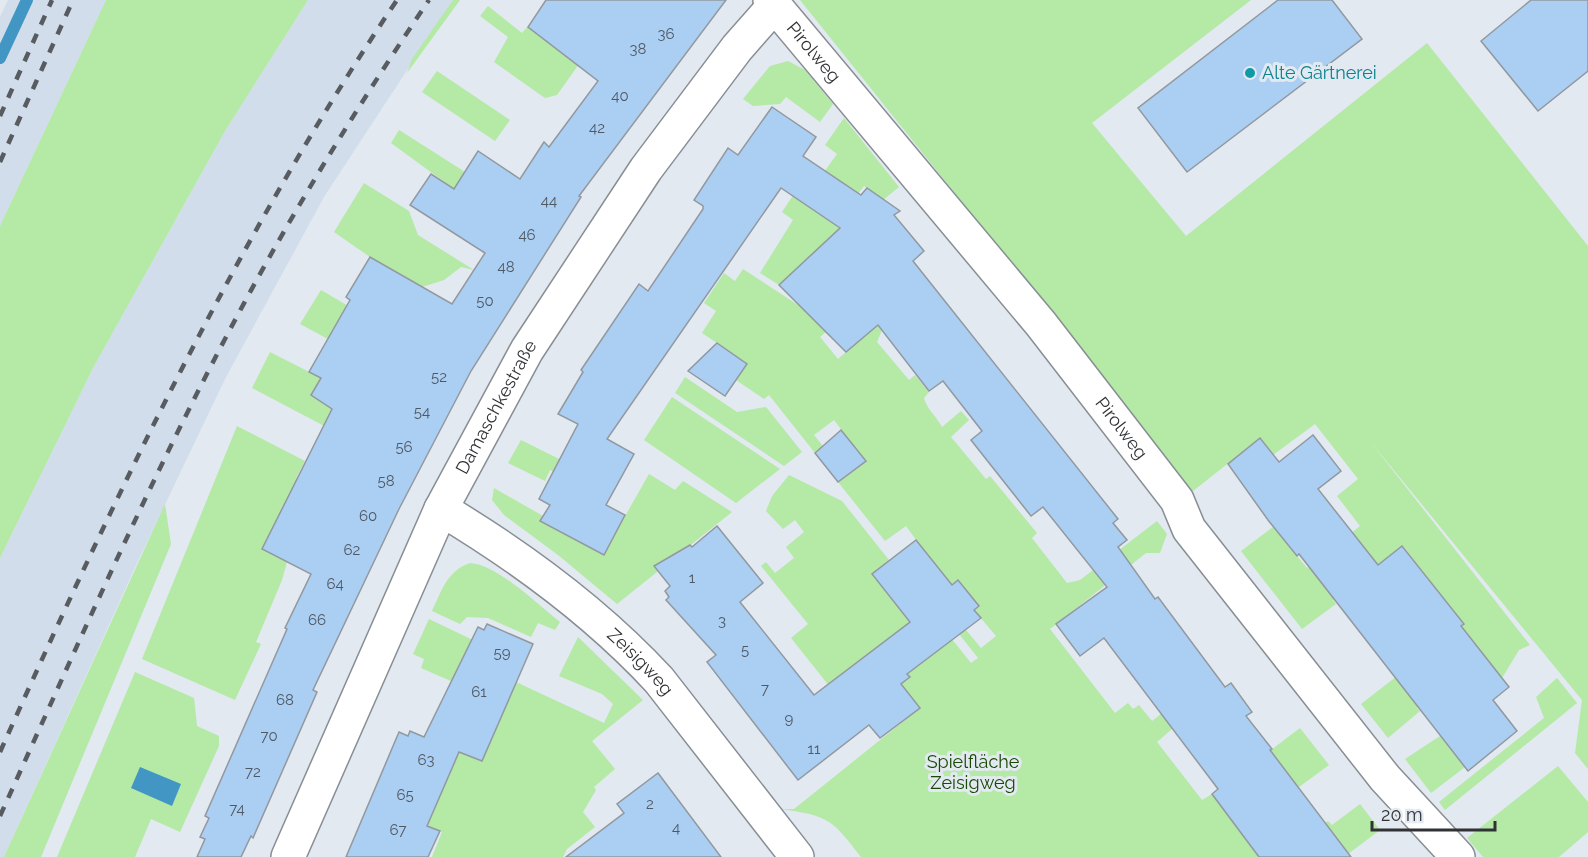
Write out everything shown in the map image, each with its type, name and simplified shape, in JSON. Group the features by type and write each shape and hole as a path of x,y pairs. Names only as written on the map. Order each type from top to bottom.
{"street":[{"name":"Damaschkestraße","path":"288,857 441,509 527,350 646,169 772,3"},
{"name":"Pirolweg","path":"772,3 1041,324 1177,500 1189,529 1385,778 1458,857"},
{"name":"Zeisigweg","path":"441,509 530,566 638,658 659,680 797,857"}],"shaded area":[{"path":"8,0 106,0 0,226 0,17"},
{"path":"308,0 453,0 324,197 226,377 137,563 4,857 0,857 0,558 93,368 225,131"}],"green space":[{"path":"106,0 308,0 225,131 93,368 0,558 0,226"},
{"path":"453,0 460,0 407,73 412,59"},
{"path":"800,0 1251,0 1092,123 1186,236 1427,43 1588,246 1588,769 1575,753 1582,700 1369,440 1530,645 1519,650 1502,678 1483,655 1417,708 1420,711 1388,738 1361,704 1464,624 1403,546 1333,600 1336,604 1302,629 1241,551 1273,527 1307,568 1360,526 1337,496 1358,479 1315,424 1273,455 1260,438 1188,495 1058,322"},
{"path":"488,6 522,33 528,26 579,64 557,95 545,98 494,62 508,37 480,16"},
{"path":"788,61 805,70 833,104 820,122 786,97 780,104 753,106 743,99 770,66"},
{"path":"437,71 510,120 495,141 422,92"},
{"path":"844,118 899,187 883,200 864,186 858,194 827,195 816,212 839,228 851,212 877,230 779,285 760,273 793,220 782,212 804,179 814,186 837,154 825,145"},
{"path":"399,130 495,191 458,192 391,143"},
{"path":"364,183 409,211 418,235 474,270 461,267 444,280 422,287 370,257 334,232"},
{"name":"Spielfläche Zeisigweg","path":"851,257 849,312 820,337 838,359 856,343 848,333 870,316 882,330 877,342 909,380 915,375 929,392 924,398 925,402 942,427 961,411 969,420 951,437 986,479 990,476 1037,533 1032,538 1067,583 1080,580 1157,521 1167,534 1160,553 1146,553 1050,629 1115,713 1128,703 1133,709 1139,705 1152,721 1176,702 1172,729 1157,742 1202,800 1212,794 1259,857 861,857 843,834 828,821 810,814 781,809 794,809 920,708 915,701 890,693 910,678 907,674 920,664 905,643 838,697 791,638 808,624 761,566 766,562 775,573 794,558 786,547 804,532 795,520 783,529 766,511 772,496 789,475 842,501 889,560 872,574 894,602 912,589 971,663 978,658 955,629 961,624 981,648 996,636 974,610 979,605 958,581 939,596 922,548 906,526 885,541 838,482 865,461 834,420 814,435 823,446 815,453 769,395 764,399 736,380 747,363 702,333 716,311 704,303 724,273 735,281 743,269 798,305"},
{"path":"321,290 406,340 328,339 300,324"},
{"path":"270,352 321,378 312,395 358,420 347,438 252,388"},
{"path":"685,377 737,412 766,407 802,452 784,466 675,393"},
{"path":"672,397 780,469 736,503 644,440"},
{"path":"237,426 305,461 296,478 321,490 304,529 278,517 262,549 287,562 282,580 256,642 261,644 235,700 142,659"},
{"path":"521,440 561,460 562,476 550,470 545,481 508,463"},
{"path":"649,474 675,490 683,481 732,512 617,604 558,555 504,515 492,500 494,488 543,516 541,521 603,555"},
{"path":"165,504 171,544 41,857 4,857"},
{"path":"470,563 493,571 517,587 560,622 555,630 538,623 531,637 488,618 467,617 460,624 432,611 451,576 462,566"},
{"path":"429,619 479,643 460,685 421,668 424,659 413,654"},
{"path":"578,637 643,700 592,741 615,769 594,787 596,790 583,812 595,827 567,849 563,857 432,857 442,832 426,825 458,752 482,761 516,682 604,723 613,704 602,694 559,676"},
{"path":"135,672 194,698 197,726 219,736 219,746 180,832 151,819 135,857 57,857"},
{"path":"1557,678 1577,703 1445,810 1439,802 1544,718 1536,697"},
{"path":"1300,728 1329,765 1299,787 1295,783 1291,786 1267,753"},
{"path":"1440,736 1465,767 1431,793 1405,759"},
{"path":"1558,766 1588,802 1588,832 1559,857 1483,857 1467,838"},
{"path":"1360,804 1380,830 1344,857 1281,857 1328,821 1332,825"}],"water":[{"path":"140,767 181,784 172,806 131,788"}],"building":[{"path":"546,0 726,0 579,196 581,197 471,371 399,509 313,690 317,692 253,838 251,836 241,857 197,857 205,839 200,837 209,818 205,816 287,629 285,628 311,574 262,549 332,409 311,395 321,378 309,372 350,300 346,297 370,257 452,304 485,253 410,205 431,174 454,189 478,151 520,179 544,142 549,147 598,81 528,27"},
{"name":"Alte Gärtnerei","path":"1278,0 1332,0 1362,39 1187,172 1138,108"},
{"path":"1531,0 1588,0 1588,71 1538,111 1481,41"},
{"path":"772,107 816,137 803,156 861,195 867,188 900,211 894,215 924,251 913,261 1118,519 1113,523 1127,540 1118,547 1155,599 1158,597 1225,687 1231,683 1252,712 1246,716 1351,857 1259,857 1212,794 1218,789 1104,638 1080,656 1056,624 1107,587 1043,507 1031,516 971,440 982,431 943,381 929,391 878,325 846,352 779,285 840,228 781,188 607,439 634,454 606,505 625,515 604,555 540,521 550,505 539,499 578,424 558,414 583,372 581,370 639,284 648,291 703,209 703,206 694,200 728,148 738,155"},
{"path":"717,343 747,364 725,396 688,371"},
{"path":"841,430 866,461 838,482 815,453"},
{"path":"1313,435 1341,471 1318,489 1378,565 1402,546 1464,624 1461,626 1509,687 1493,700 1517,731 1468,771 1299,554 1297,556 1268,520 1228,464 1260,438 1279,462"},
{"path":"717,526 763,583 740,602 814,695 910,622 872,574 916,540 952,585 958,580 979,606 974,610 981,618 907,674 910,677 901,684 920,708 880,738 869,725 798,780 707,662 716,655 666,600 669,597 665,591 670,586 654,566 690,545 692,547"},
{"path":"487,624 533,644 482,761 459,752 427,826 440,831 428,857 346,857 399,732 408,736 410,731 424,737 478,627 484,630"},
{"path":"658,773 721,857 566,857 624,813 617,804"}],"waterway":[{"path":"0,58 27,0"}],"railway":[{"path":"0,116 52,0"},
{"path":"0,162 73,0"},
{"path":"0,752 135,462 232,273 284,180 339,89 397,0"},
{"path":"0,816 171,445 246,299 356,112 429,0"}],"place":[{"name":"Alte Gärtnerei","path":"1250,73"}]}
